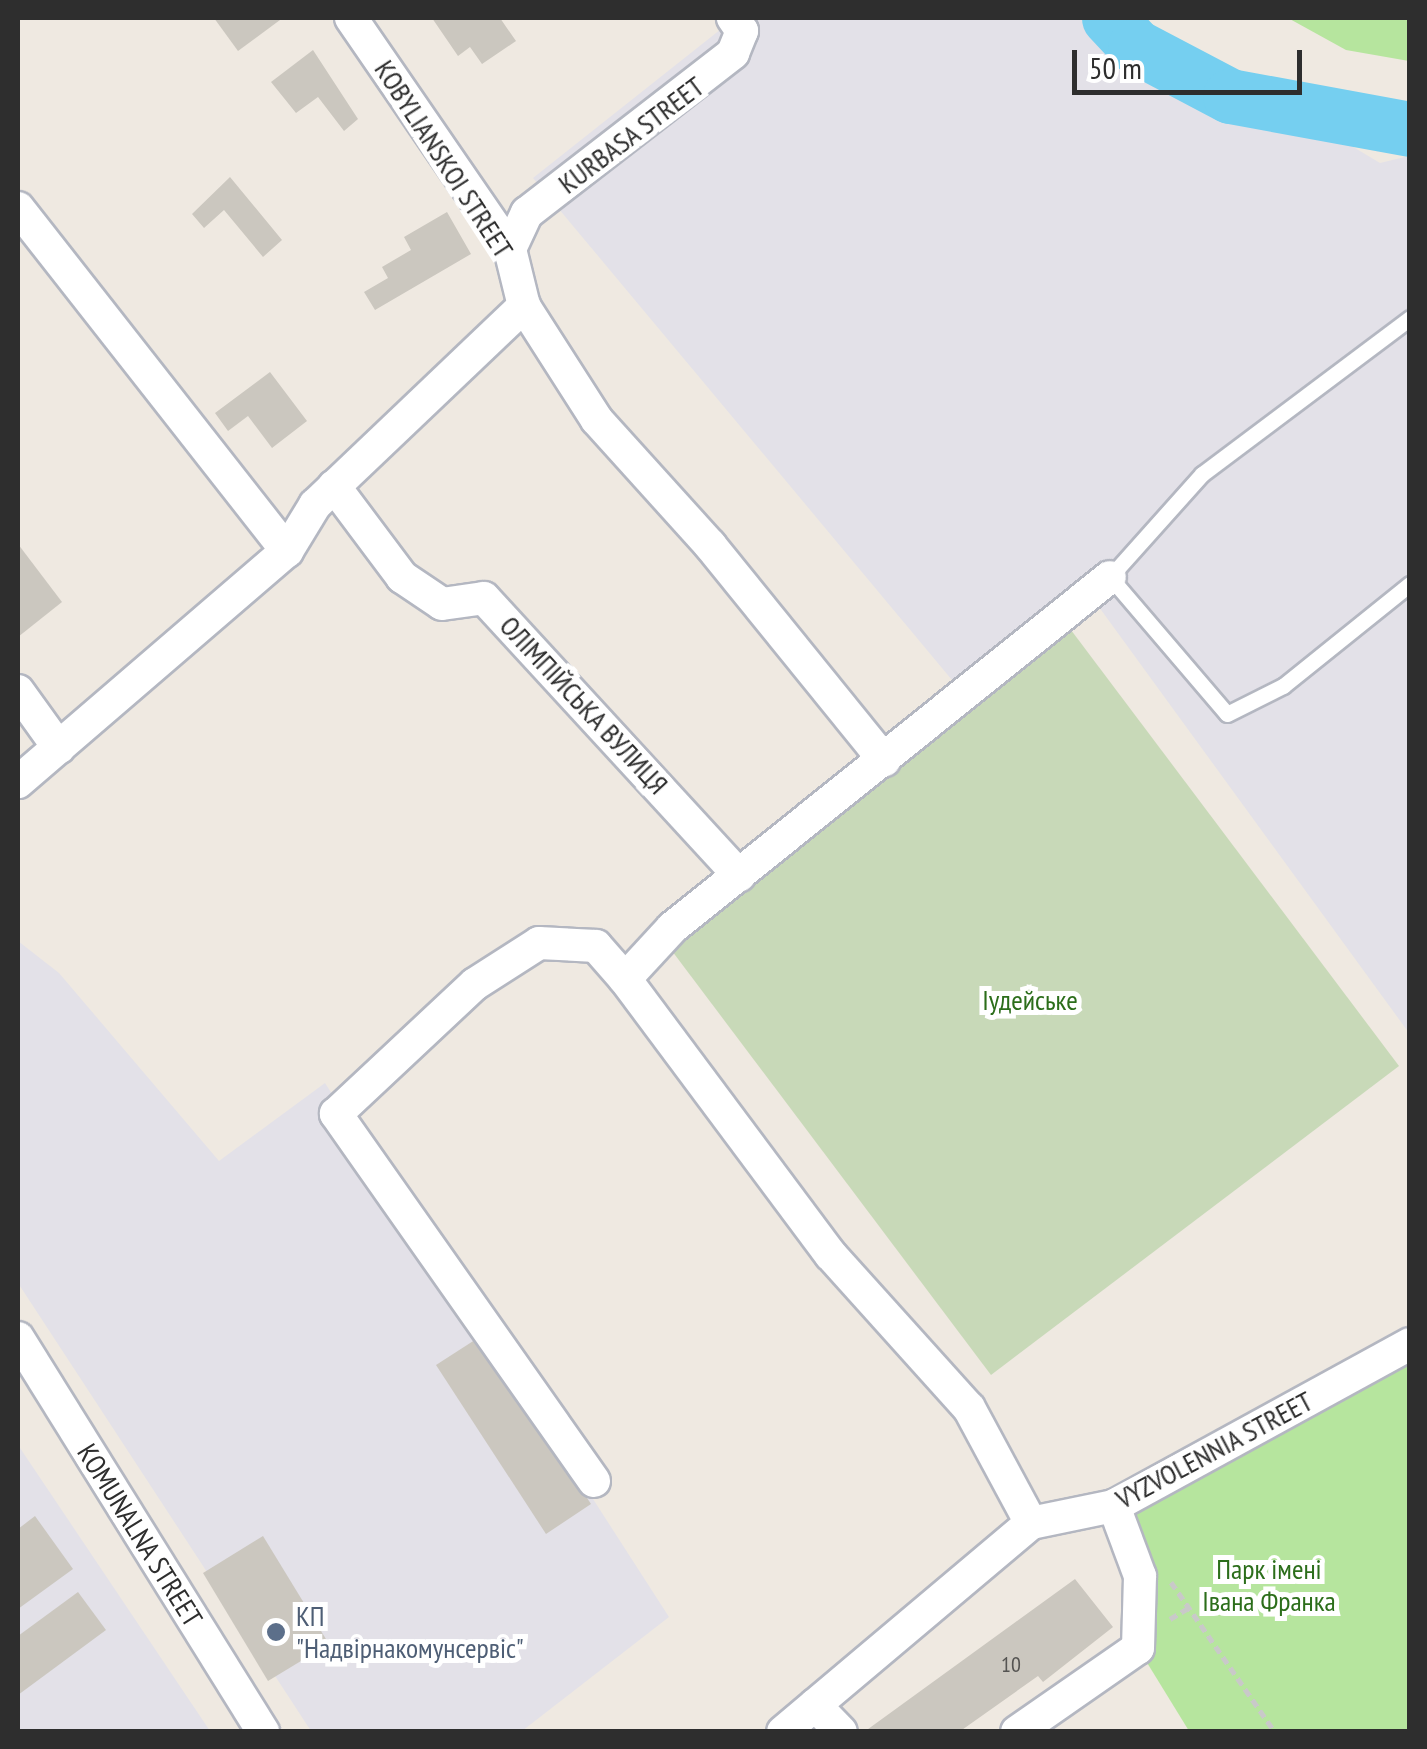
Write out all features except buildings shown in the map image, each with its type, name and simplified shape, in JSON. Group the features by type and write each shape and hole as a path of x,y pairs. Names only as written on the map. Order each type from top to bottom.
{"street":[{"name":"KOBYLIANSKOI STREET","path":"351,18 510,250 524,306 597,420 884,760"},
{"name":"KURBASA STREET","path":"510,250 527,213 733,53 742,32 734,18"},
{"path":"18,208 287,551"},
{"path":"18,782 287,551 334,486 524,306"},
{"name":"ОЛІМПІЙСЬКА ВУЛИЦЯ","path":"334,486 402,577 442,604 484,598 738,875"},
{"path":"625,978 672,928 1110,577"},
{"path":"18,690 59,748"},
{"path":"594,1481 336,1114 475,984 539,943 596,946 625,978 831,1254 968,1408 1031,1524"},
{"name":"KOMUNALNA STREET","path":"18,1338 263,1732"},
{"name":"VYZVOLENNIA STREET","path":"783,1732 1031,1524 1114,1506 1410,1344"},
{"path":"1017,1732 1138,1648 1140,1576 1114,1506"},
{"path":"815,1704 841,1732"}],"lane":[{"path":"1410,318 1202,474 1110,577 1227,714 1283,686 1410,584"}],"path":[{"path":"1168,1578 1274,1732"}],"shaded area":[{"path":"735,18 1137,18 1380,163 1409,156 1409,1033 1088,592 952,680 533,178"},
{"path":"18,941 59,973 219,1161 325,1083 669,1617 522,1731 311,1731 18,1283"},
{"path":"18,1445 210,1731 18,1731"}],"green space":[{"path":"1288,18 1409,18 1409,61 1346,50"},
{"name":"Іудейське","path":"1068,626 1399,1066 991,1375 660,935"},
{"name":"Парк імені Івана Франка","path":"1409,1354 1409,1731 1189,1731 1138,1648 1114,1506"}],"waterway":[{"path":"1109,18 1135,46 1230,96 1410,129"}],"place":[{"name":"КП \"Надвірнакомунсервіс\"","path":"276,1632"}]}
